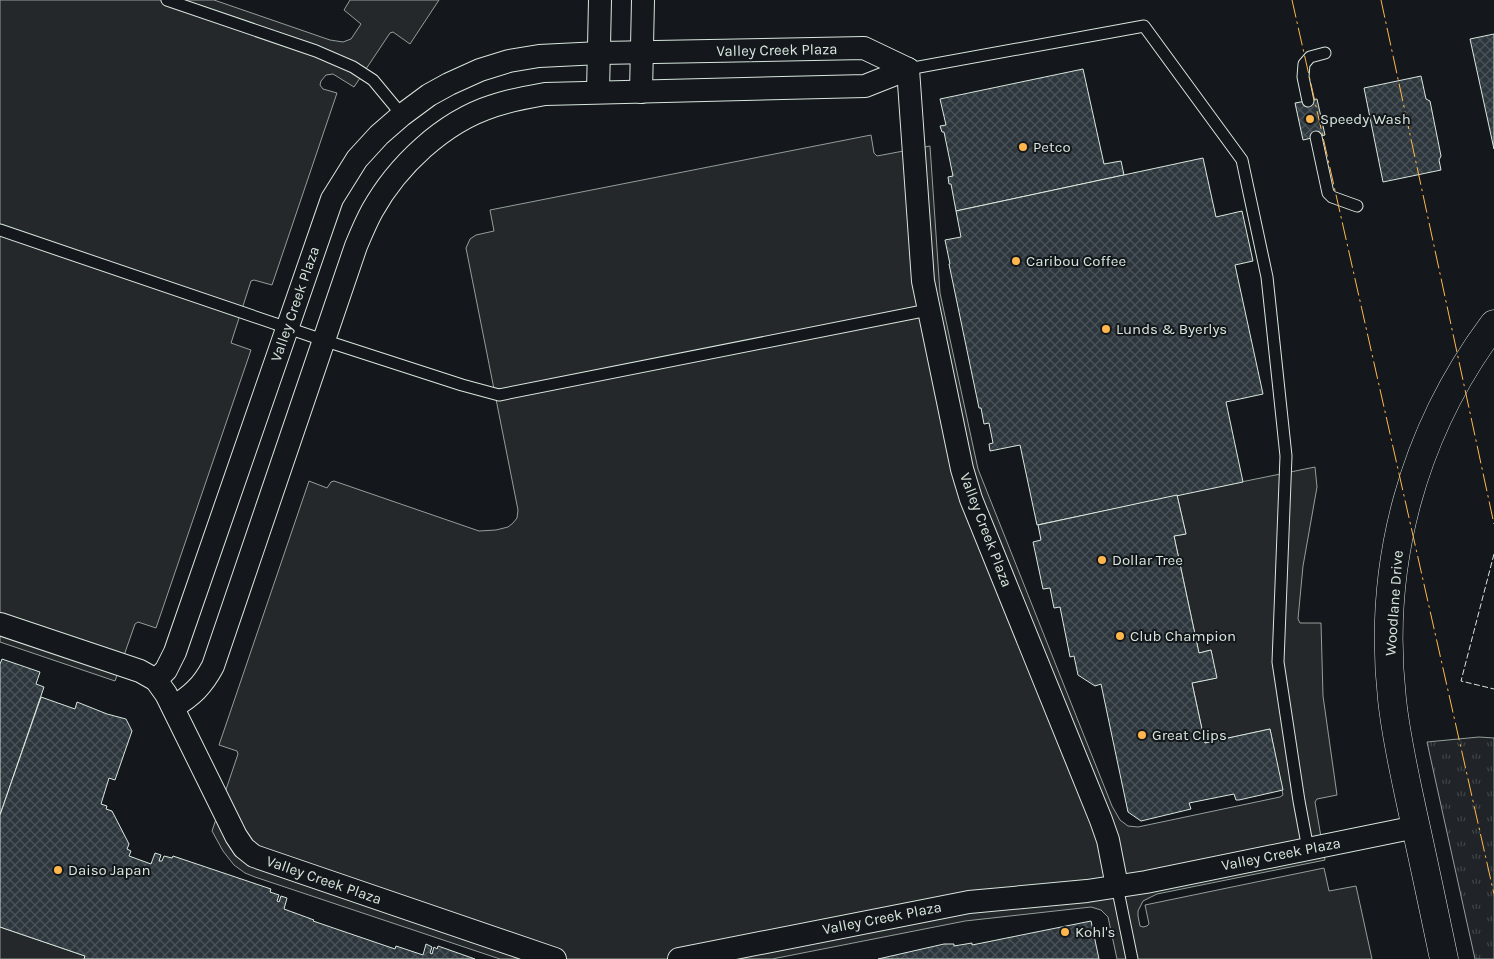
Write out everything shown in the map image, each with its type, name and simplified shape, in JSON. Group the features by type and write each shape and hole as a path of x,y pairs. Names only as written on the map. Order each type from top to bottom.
{"street":[{"path":"598,92 600,0"},
{"path":"641,92 643,0"},
{"name":"Valley Creek Plaza","path":"555,959 261,859 248,852 236,836 173,707 156,680 166,670 175,652 320,229 332,199 357,159 379,135 429,95 449,84 487,68 509,61 539,56 864,48 908,68 923,281 966,483 1102,822 1108,840 1117,886"},
{"path":"173,707 192,695 201,686 213,666 323,340 356,246 371,212 389,184 408,162 431,142 461,121 492,106 545,94 865,86 908,68"},
{"name":"Woodlane Drive","path":"1444,959 1400,754 1392,698 1389,633 1394,568 1401,522 1412,483 1433,429 1470,357 1494,324"},
{"path":"0,624 140,671 156,680"},
{"name":"Valley Creek Plaza","path":"679,959 942,907 1117,886 1416,827"}],"lane":[{"path":"167,0 316,51 353,67 373,80 402,115"},
{"path":"908,68 1144,26 1242,160 1266,277 1286,456 1278,662 1308,849"},
{"path":"1308,100 1303,77 1304,64 1310,57 1326,53"},
{"path":"1316,137 1328,193 1332,197 1357,206"},
{"path":"0,230 462,386 502,395 928,310"},
{"path":"1117,886 1132,959"}],"green space":[{"path":"1479,737 1494,738 1494,959 1475,959 1427,742"}],"shaded area":[{"path":"0,0 214,0 330,40 343,42 351,39 361,24 344,10 350,0 439,0 410,44 393,32 390,33 354,87 333,74 326,75 321,81 320,85 323,89 337,93 272,285 254,280 251,281 231,343 251,350 156,628 138,622 135,624 115,681 0,642"},
{"path":"871,135 874,153 877,156 930,146 940,293 978,469 1112,806 1120,820 1128,826 1138,827 1283,795 1270,729 1205,743 1192,683 1216,678 1211,650 1199,653 1174,536 1186,534 1177,495 1315,467 1317,487 1303,566 1298,619 1300,623 1321,623 1323,696 1337,795 1317,799 1315,802 1325,860 1157,894 1143,901 1138,911 1138,916 1140,926 1147,926 1149,924 1145,905 1324,868 1329,891 1356,886 1372,959 1117,959 1108,917 1101,910 1091,907 965,921 772,959 500,959 255,877 234,865 223,851 212,831 238,754 237,751 219,745 309,481 327,488 334,481 479,531 508,527 517,518 518,510 466,248 470,239 476,235 494,231 490,210"},
{"path":"0,927 85,956 84,959 0,959"}],"building":[{"path":"1494,34 1494,149 1470,39"},
{"name":"Petco","path":"1083,69 1104,164 1121,161 1124,175 956,211 948,177 953,176 944,132 942,132 940,126 946,125 940,99"},
{"path":"1421,76 1426,99 1430,101 1441,156 1439,160 1441,170 1383,182 1364,88"},
{"name":"Speedy Wash","path":"1317,99 1325,135 1303,140 1295,103"},
{"name":"Lunds & Byerlys","path":"1203,158 1216,217 1242,211 1253,261 1235,265 1263,394 1226,402 1243,482 1037,525 1020,445 990,451 989,444 993,443 989,423 984,424 981,408 979,408 945,240 961,237 956,211"},
{"path":"1177,495 1186,534 1174,536 1199,653 1211,650 1217,678 1192,683 1205,743 1270,729 1283,790 1239,800 1236,800 1234,794 1189,803 1191,809 1141,821 1128,812 1101,684 1095,686 1078,675 1074,656 1070,657 1060,607 1054,608 1050,588 1043,589 1033,542 1041,540 1038,525"},
{"path":"2,659 40,672 36,684 44,687 0,815 0,664"},
{"path":"41,697 75,709 77,702 107,714 126,719 132,731 115,780 109,778 101,804 107,806 106,809 112,811 129,844 127,849 131,851 129,856 151,864 155,853 161,855 159,861 162,861 164,856 172,858 173,856 271,889 270,892 279,895 277,901 279,902 281,896 287,898 284,909 395,949 396,946 423,955 426,944 432,947 430,953 432,954 434,947 437,949 438,946 475,959 84,959 85,956 0,927 0,815"},
{"name":"Kohl's","path":"1091,921 1099,959 878,959 944,944 954,944 954,946 972,943 972,945"}],"fence":[{"path":"1494,554 1461,681 1494,689"}],"power":[{"path":"1292,0 1494,894"},
{"path":"1381,0 1494,524"}],"place":[{"name":"Speedy Wash","path":"1310,119"},
{"name":"Petco","path":"1023,147"},
{"name":"Caribou Coffee","path":"1016,261"},
{"name":"Lunds & Byerlys","path":"1106,329"},
{"name":"Dollar Tree","path":"1102,560"},
{"name":"Club Champion","path":"1120,636"},
{"name":"Great Clips","path":"1142,735"},
{"name":"Daiso Japan","path":"58,870"},
{"name":"Kohl's","path":"1065,932"}]}
